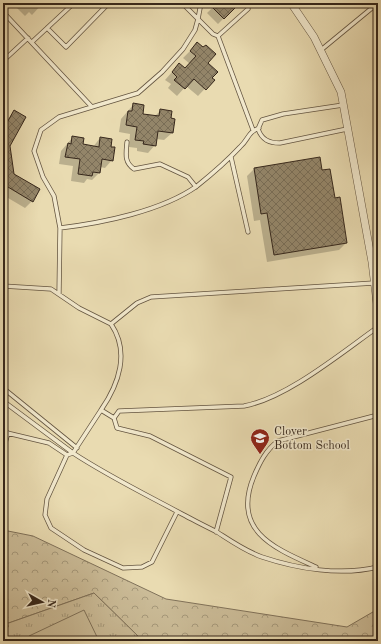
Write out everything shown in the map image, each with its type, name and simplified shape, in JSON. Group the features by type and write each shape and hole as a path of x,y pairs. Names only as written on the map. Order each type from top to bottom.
{"street":[{"path":"291,3 314,37 340,92 378,312"}],"lane":[{"path":"32,42 74,3"},
{"path":"47,28 66,47 109,3"},
{"path":"182,3 213,34 218,36 253,130"},
{"path":"59,294 60,228 54,196 43,177 34,151 42,130 59,117 138,93 162,72 183,49 195,30 201,3"},
{"path":"320,50 378,3"},
{"path":"218,36 248,9"},
{"path":"3,12 92,107"},
{"path":"3,61 28,38"},
{"path":"60,228 106,221 165,203 196,186 231,157 244,144 250,132 258,128 262,120 283,114 343,105"},
{"path":"258,128 261,136 269,143 280,144 347,129"},
{"path":"127,142 126,158 129,166 134,169 160,164 188,177 196,186"},
{"path":"231,157 248,232"},
{"path":"111,324 137,303 151,297 374,283"},
{"path":"3,286 51,289 79,308 111,324 117,334 121,347 121,361 118,379 110,396 77,448 73,453 67,455 47,500 46,514 51,528 84,550 124,568 142,567 152,562 177,512"},
{"path":"114,418 119,411 244,406 258,403 304,379 378,327"},
{"path":"3,388 77,448"},
{"path":"3,401 73,453 104,473 216,532 240,547 262,557 338,572 360,571 378,567"},
{"path":"101,410 114,418 117,428 150,436 231,477 216,532"},
{"path":"321,569 281,551 259,535 248,515 250,486 260,463 270,447 278,441 378,415"},
{"path":"3,432 49,443 67,455"},
{"path":"3,450 8,433"}],"green space":[{"path":"3,530 33,536 166,599 347,627 378,609 378,641 143,641 94,593 3,625"},
{"path":"94,593 143,641 3,641 3,625"},
{"path":"84,610 99,641 32,641 29,636"}],"building":[{"path":"216,3 240,3 224,19 212,7"},
{"path":"197,42 203,47 206,45 216,54 208,63 218,72 212,78 215,80 206,90 194,79 185,89 174,80 177,77 172,72 179,63 185,68 196,56 190,51"},
{"path":"133,103 144,105 143,114 159,116 160,109 172,111 171,118 175,119 173,133 158,131 156,146 143,144 144,141 135,140 137,127 126,125 128,111 132,111"},
{"path":"14,110 26,117 10,146 14,174 40,189 33,202 3,184 3,130"},
{"path":"72,136 84,138 83,144 99,147 100,137 112,139 111,147 115,147 113,161 102,159 100,173 93,172 92,176 78,174 80,159 65,157 68,143 71,144"},
{"path":"320,157 322,170 330,169 335,198 340,197 347,243 274,255 267,213 261,214 254,168"}],"place":[{"name":"Clover Bottom School","path":"260,455"}]}
